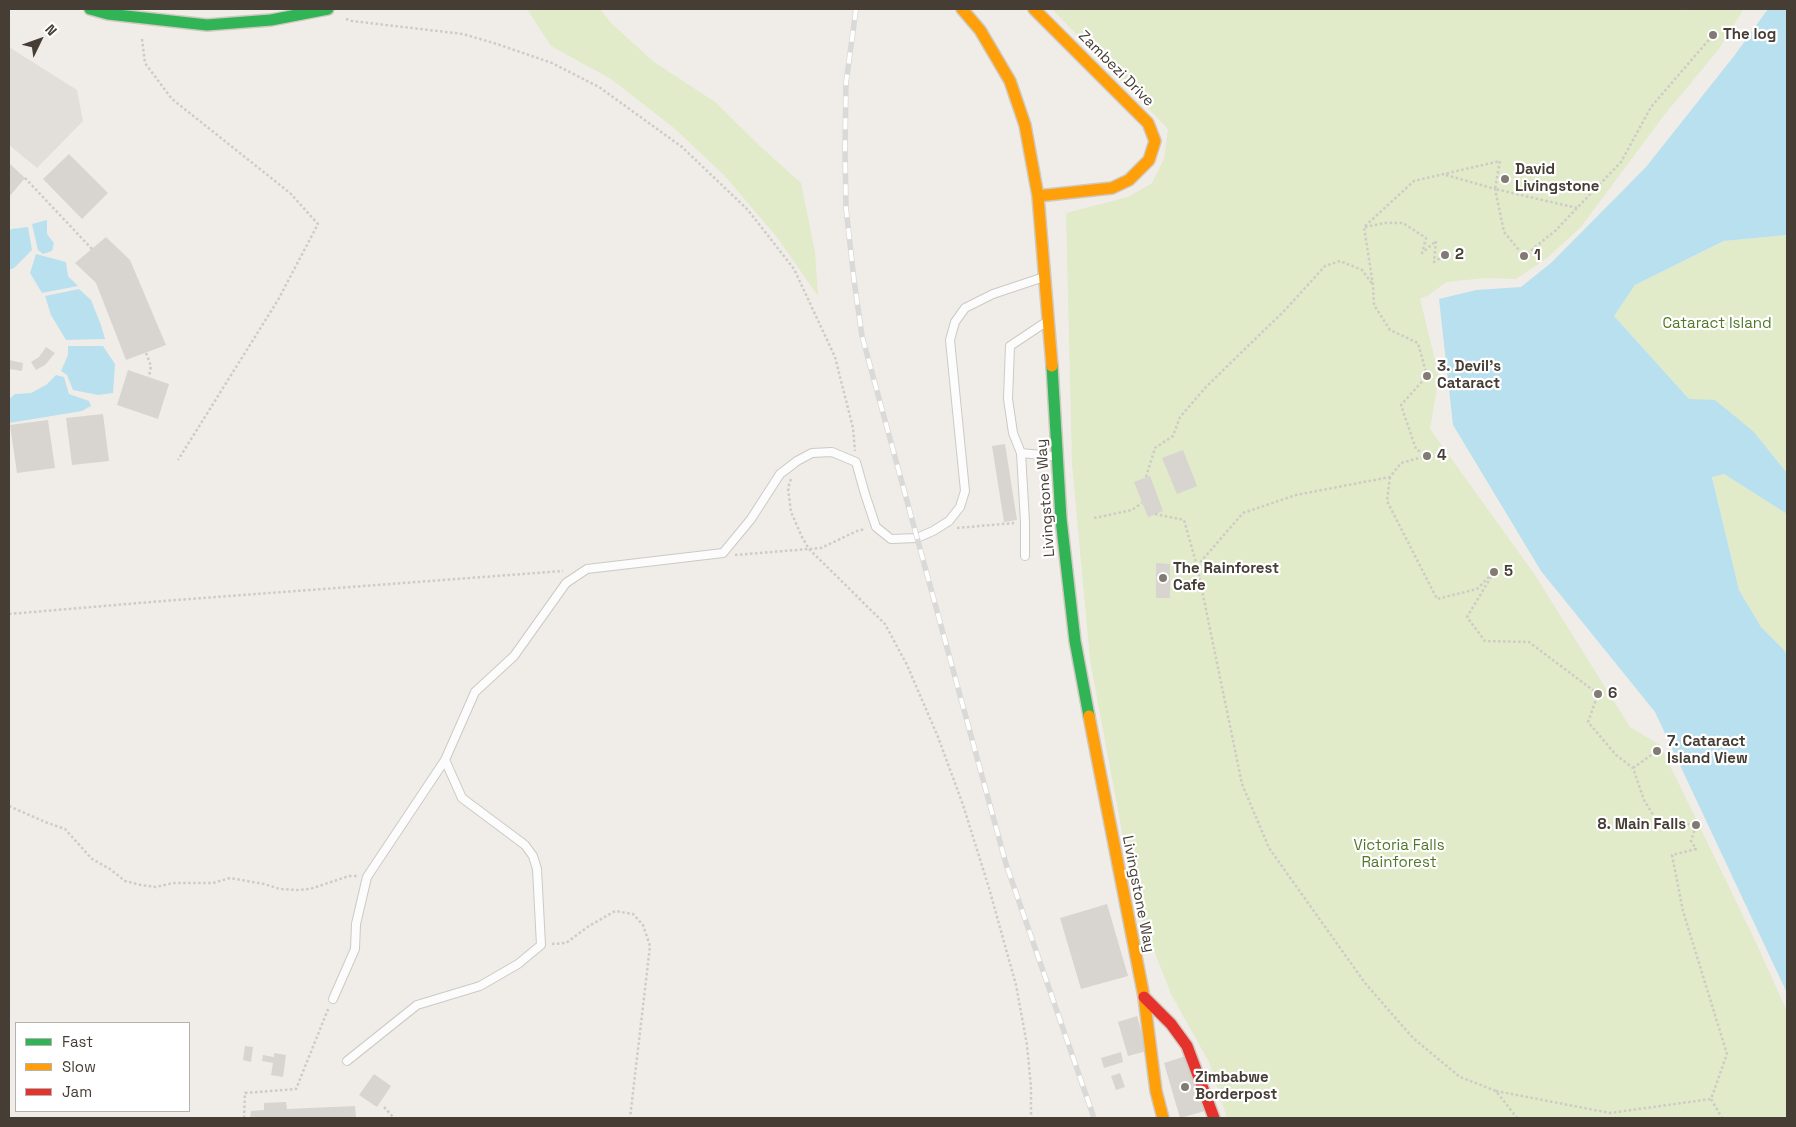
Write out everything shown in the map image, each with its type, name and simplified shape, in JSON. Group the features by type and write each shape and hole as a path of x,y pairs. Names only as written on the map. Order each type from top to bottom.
{"main road":[{"path":"90,9 108,14 207,25 271,20 328,9"},
{"name":"Livingstone Way","path":"962,9 980,30 1010,81 1026,125 1038,196 1049,321 1061,519 1075,641 1144,997 1155,1083 1163,1118"},
{"name":"Zambezi Drive","path":"1034,9 1148,123 1154,142 1149,160 1129,180 1112,188 1038,196"},
{"path":"1144,997 1171,1024 1187,1046 1212,1106 1214,1118"}],"lane":[{"path":"333,999 355,948 356,924 367,877 445,760 475,692 514,656 566,583 587,569 723,553 750,519 780,474 797,461 812,453 832,452 856,462 876,527 891,539 917,538 934,531 949,521 960,507 965,491 950,340 955,322 964,308 993,294 1045,276"},
{"path":"1025,556 1021,453 1013,433 1008,398 1010,346 1049,321"},
{"path":"1021,453 1057,456"},
{"path":"347,1061 417,1005 480,986 518,964 541,945 537,869 533,856 525,845 462,798 445,760"}],"path":[{"path":"140,17 145,63 172,98 290,193 318,224 278,300 178,460"},
{"path":"344,18 352,21 463,34 552,63 599,87 682,147 748,210 794,269 835,357 853,428 856,462"},
{"path":"1364,227 1414,181 1500,162 1495,189 1504,232 1524,256 1555,231 1621,162 1651,107 1713,35"},
{"path":"1444,174 1495,189 1577,208"},
{"path":"25,178 92,249"},
{"path":"1364,227 1385,223 1403,223 1426,238 1422,253 1436,241 1434,262 1445,255"},
{"path":"1364,227 1373,285 1374,305 1390,330 1418,344 1427,376 1401,405 1416,449 1426,456 1402,463 1390,477 1386,501 1437,599 1478,589 1494,572 1467,617 1485,641 1529,642 1598,694 1588,722 1616,755 1633,768 1644,800 1656,820 1696,826 1691,841 1696,849 1672,855 1683,911 1727,1054 1711,1099 1722,1118"},
{"path":"1146,477 1155,448 1173,436 1180,417 1206,387 1286,309 1325,266 1340,261 1362,270 1373,285"},
{"path":"146,353 151,366 149,377"},
{"path":"797,461 788,488 791,512 802,537 809,549 885,624 907,665 938,737 963,805 990,888 1016,985 1027,1045 1031,1087 1031,1118"},
{"path":"1197,566 1243,513 1296,495 1390,477"},
{"path":"1094,518 1132,510 1142,502"},
{"path":"1155,514 1184,520 1197,566 1242,784 1269,848 1365,983 1413,1038 1460,1077 1496,1090 1610,1113 1711,1099"},
{"path":"934,531 1025,522"},
{"path":"723,553 734,556 821,548 857,531 876,527"},
{"path":"9,614 587,569"},
{"path":"1633,768 1657,751"},
{"path":"9,806 65,829 92,859 110,869 124,881 141,885 156,887 173,883 213,883 230,878 280,889 297,890 310,889 349,876 367,877"},
{"path":"541,945 566,943 589,926 615,911 633,914 643,925 650,946 630,1118"},
{"path":"244,1118 246,1093 296,1089 333,999"},
{"path":"1496,1090 1517,1118"},
{"path":"384,1107 394,1118"}],"green space":[{"path":"527,9 600,9 611,23 654,62 715,102 801,183 815,252 818,296 776,236 724,175 674,128 611,79 551,46"},
{"name":"Victoria Falls Rainforest","path":"1052,9 1743,10 1719,49 1665,114 1581,227 1547,258 1516,279 1486,278 1446,282 1429,295 1420,299 1439,376 1430,429 1535,575 1630,727 1660,745 1751,932 1787,1011 1787,1118 1227,1118 1209,1062 1171,994 1135,902 1090,660 1072,463 1066,213 1128,197 1152,183 1164,159 1168,129"},
{"name":"Cataract Island","path":"1787,235 1787,473 1754,432 1689,399 1614,316 1635,285 1725,241"},
{"path":"1724,474 1787,514 1787,655 1761,627 1739,590 1712,476"}],"shaded area":[{"path":"9,47 77,90 83,121 37,168 9,145"}],"water":[{"path":"1768,9 1787,9 1787,235 1724,241 1635,285 1614,316 1689,399 1715,400 1754,432 1787,473 1787,514 1724,474 1712,477 1739,590 1761,627 1787,655 1787,993 1655,712 1541,571 1453,425 1439,299 1476,290 1521,287 1552,262 1646,167 1734,56"},
{"path":"47,220 47,234 54,243 52,251 43,254 38,250 32,224"},
{"path":"28,227 32,250 14,268 9,270 9,232 11,229"},
{"path":"36,254 66,262 68,276 78,286 42,293 30,273"},
{"path":"79,289 91,300 105,339 66,340 51,315 45,296"},
{"path":"68,346 103,346 115,364 113,393 98,395 73,390 67,375 61,371 68,355"},
{"path":"56,375 64,377 69,394 89,401 91,406 82,411 9,423 9,399 15,394 31,393 46,385"}],"building":[{"path":"69,154 108,193 82,219 43,179"},
{"path":"9,163 25,178 9,197"},
{"path":"106,237 130,260 166,345 126,360 96,283 75,263"},
{"path":"46,347 55,353 45,365 36,370 31,362 39,357"},
{"path":"9,360 23,363 22,371 9,369"},
{"path":"128,370 169,384 158,419 117,405"},
{"path":"103,414 109,461 72,465 66,418"},
{"path":"48,420 55,468 17,473 10,425"},
{"path":"1005,444 1017,520 1004,522 992,446"},
{"path":"1183,450 1197,486 1177,494 1162,458"},
{"path":"1150,476 1163,511 1148,517 1134,482"},
{"path":"1156,563 1170,564 1170,598 1156,598"},
{"path":"1107,904 1128,976 1081,989 1060,918"},
{"path":"1137,1016 1147,1051 1128,1056 1118,1022"},
{"path":"245,1046 253,1047 251,1062 243,1060"},
{"path":"1121,1052 1123,1062 1104,1068 1101,1058"},
{"path":"274,1053 286,1055 283,1077 271,1075 273,1063 262,1061 263,1055 274,1057"},
{"name":"Zimbabwe Borderpost","path":"1189,1055 1205,1111 1180,1118 1164,1063"},
{"path":"1120,1073 1125,1087 1116,1090 1111,1076"},
{"path":"374,1074 391,1086 377,1107 359,1095"},
{"path":"286,1102 287,1109 355,1106 356,1118 250,1118 251,1111 264,1110 264,1103"}],"railway":[{"path":"856,9 846,83 846,208 862,336 1006,864 1094,1118"}],"traffic: fast":[{"path":"90,9 108,14 207,25 271,20 328,9"},
{"path":"1052,366 1061,519 1075,641 1089,716"}],"traffic: slow":[{"path":"962,9 980,30 1010,81 1025,125 1038,196 1052,366"},
{"path":"1034,9 1148,123 1155,141 1149,160 1129,180 1112,188 1038,196"},
{"path":"1089,716 1144,997 1156,1091 1163,1118"}],"traffic: jam":[{"path":"1144,997 1171,1024 1187,1046 1214,1118"}],"place":[{"name":"The log","path":"1713,35"},
{"name":"David Livingstone","path":"1505,179"},
{"name":"2","path":"1445,255"},
{"name":"1","path":"1524,256"},
{"name":"3. Devil's Cataract","path":"1427,376"},
{"name":"4","path":"1427,456"},
{"name":"5","path":"1494,572"},
{"name":"The Rainforest Cafe","path":"1163,578"},
{"name":"6","path":"1598,694"},
{"name":"7. Cataract Island View","path":"1657,751"},
{"name":"8. Main Falls","path":"1696,825"},
{"name":"Zimbabwe Borderpost","path":"1185,1087"}]}
